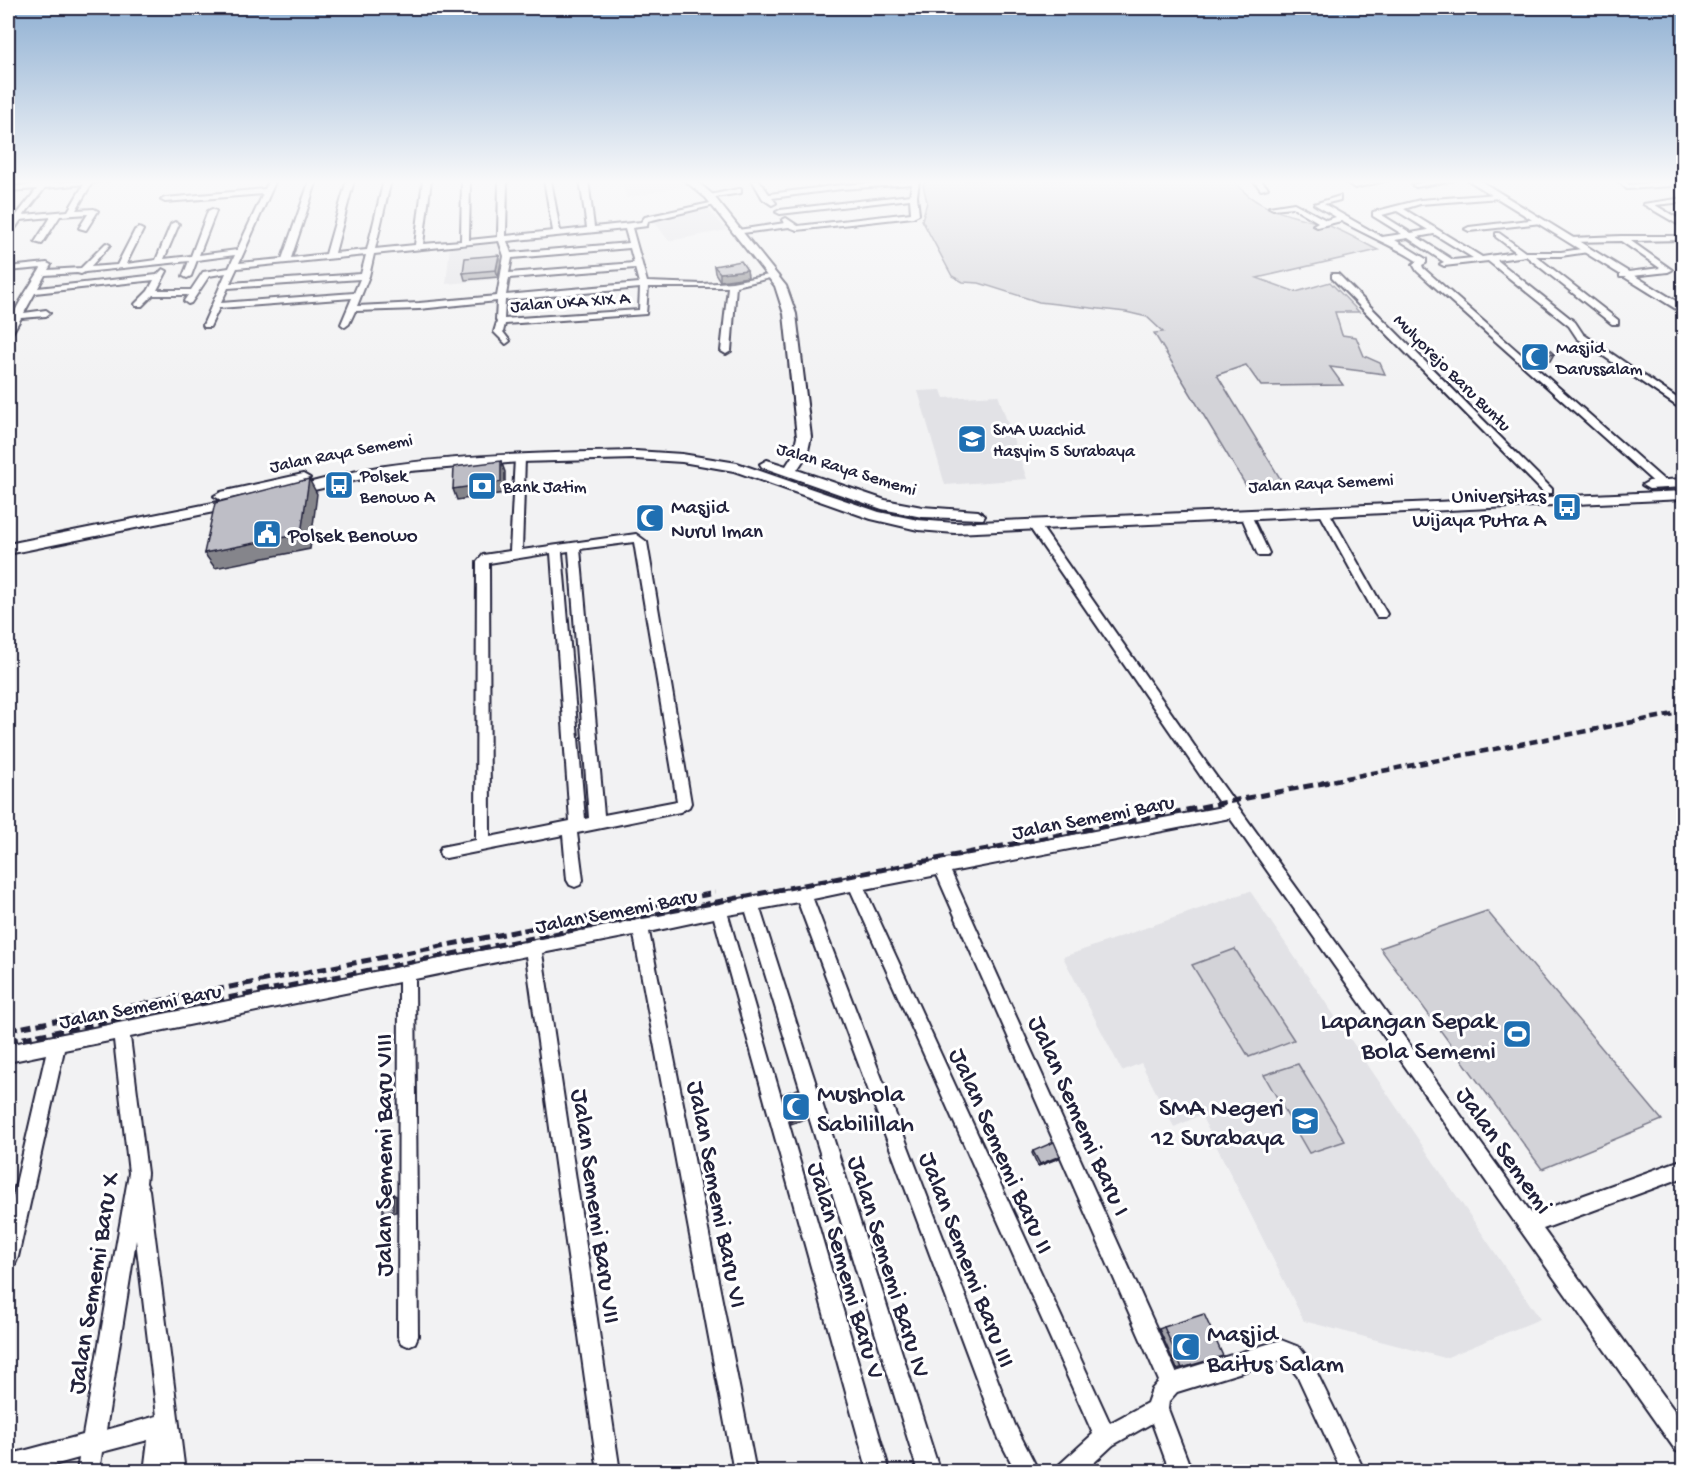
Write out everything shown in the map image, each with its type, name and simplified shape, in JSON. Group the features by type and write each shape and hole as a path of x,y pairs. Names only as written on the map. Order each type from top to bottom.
{"main road":[{"path":"749,249 774,276 790,314 804,437 800,455 789,471"},
{"path":"1585,250 1683,310"},
{"name":"Jalan Raya Sememi","path":"8,548 152,521 375,472 453,458 626,443 711,450 789,471 882,504 922,512 965,516 1284,509 1432,501 1683,495"},
{"name":"Jalan Raya Sememi","path":"453,458 635,455 712,461 762,474 854,509 900,522 955,528 1246,515 1284,509 1324,512 1543,487 1657,480 1683,483"}],"street":[{"path":"84,271 103,249"},
{"path":"120,267 129,249"},
{"path":"139,304 161,277 167,249"},
{"path":"187,276 198,249"},
{"path":"207,325 242,249"},
{"path":"286,260 290,249"},
{"path":"330,256 332,249"},
{"path":"345,324 355,295 365,276 371,249"},
{"path":"151,292 191,297 206,273 286,260 399,249"},
{"path":"506,249 508,256 501,298 500,320 502,322 498,332 506,341"},
{"path":"508,256 587,249"},
{"path":"634,249 644,285"},
{"path":"1404,249 1423,261 1417,264 1657,480"},
{"path":"1427,249 1447,263 1525,254 1555,255 1585,250"},
{"path":"1465,249 1480,259"},
{"path":"1518,249 1615,322"},
{"path":"1548,249 1555,255"},
{"path":"1623,275 1668,270 1637,249"},
{"path":"43,273 84,271 241,252"},
{"path":"1490,258 1572,324 1577,333 1588,342 1683,408"},
{"path":"8,282 12,268 47,265 8,333"},
{"path":"504,276 638,265"},
{"path":"225,286 365,276"},
{"name":"Jalan UKA XIX A","path":"351,309 419,306 644,285 732,284 774,276"},
{"name":"Mulyorejo Baru Buntu","path":"1335,276 1543,487"},
{"path":"31,291 161,277"},
{"path":"726,351 732,284"},
{"name":"Jalan UKA XIX A","path":"502,322 641,313 644,310 644,285"},
{"path":"216,306 355,295"},
{"path":"16,316 46,313"},
{"path":"516,555 520,458"},
{"path":"1324,512 1381,614"},
{"path":"1246,515 1263,553"},
{"name":"Jalan Sememi","path":"1034,525 1202,768 1683,1443"},
{"path":"446,852 680,806 684,803 641,542 636,538 487,558 483,562 483,844"},
{"path":"574,547 597,822"},
{"path":"556,550 565,664 575,880"},
{"path":"565,664 584,660"},
{"name":"Jalan Sememi Baru","path":"8,1053 855,883 1234,811"},
{"name":"Jalan Sememi Baru I","path":"941,867 1171,1384"},
{"name":"Jalan Sememi Baru II","path":"855,883 1105,1437"},
{"name":"Jalan Sememi Baru III","path":"803,894 1007,1431 1028,1472"},
{"name":"Jalan Sememi Baru IV","path":"751,904 929,1472"},
{"name":"Jalan Sememi Baru V","path":"719,910 879,1472"},
{"name":"Jalan Sememi Baru VI","path":"640,926 745,1472"},
{"name":"Jalan Sememi Baru VII","path":"533,948 609,1472"},
{"name":"Jalan Sememi Baru VIII","path":"407,974 408,1336"},
{"name":"Jalan Sememi Baru X","path":"88,1472 138,1173 121,1030"},
{"path":"8,1257 57,1042"},
{"path":"1527,1225 1683,1168"},
{"path":"138,1173 164,1425 174,1472"},
{"path":"1181,1472 1157,1408 1159,1396 1171,1384 1281,1350 1298,1359 1305,1370 1354,1472"},
{"path":"1068,1472 1105,1437 1157,1408"},
{"path":"8,1466 164,1425"},
{"path":"155,1472 164,1425"}],"shaded area":[{"path":"450,249 500,249 501,279 446,284"},
{"path":"938,249 1376,249 1378,250 1257,278 1296,292 1330,282 1359,312 1335,312 1342,335 1356,337 1364,356 1380,363 1385,374 1330,367 1343,385 1261,386 1246,365 1217,375 1286,488 1248,489 1154,333 1163,332 1147,317 1126,312 1039,302 979,283 963,282 952,276"},
{"name":"SMA Wachid Hasyim 5 Surabaya","path":"941,390 944,398 998,395 1027,479 945,485 918,391"},
{"name":"SMA Negeri 12 Surabaya","path":"1250,891 1540,1319 1445,1358 1304,1321 1201,1115 1174,1127 1141,1063 1122,1071 1063,957"},
{"name":"Lapangan Sepak Bola Sememi","path":"1487,911 1662,1120 1542,1169 1380,948"},
{"path":"1235,949 1294,1040 1249,1057 1192,965"},
{"path":"1298,1064 1345,1141 1309,1153 1264,1075"}],"building":[{"path":"499,255 496,270 463,273 465,258"},
{"path":"741,261 747,270 720,273 714,266"},
{"path":"1542,343 1554,354 1538,355 1526,345"},
{"path":"501,461 501,482 453,489 454,467"},
{"path":"309,479 301,534 204,553 215,503"},
{"name":"Masjid Nurul Iman","path":"659,506 660,521 639,523 639,508"},
{"path":"798,1089 807,1115 791,1121 783,1094"},
{"path":"1054,1142 1060,1156 1040,1164 1033,1151"},
{"path":"393,1194 393,1210 383,1213 383,1197"},
{"name":"Masjid Baitus Salam","path":"1204,1314 1223,1356 1182,1368 1164,1327"}],"railway":[{"path":"1321,783 1684,712"},
{"path":"8,1041 1329,782"},
{"path":"8,1030 715,893"}],"place":[{"name":"Masjid Darussalam","path":"1535,357"},
{"name":"SMA Wachid Hasyim 5 Surabaya","path":"972,439"},
{"name":"Polsek Benowo A","path":"339,485"},
{"name":"Bank Jatim","path":"482,486"},
{"name":"Universitas Wijaya Putra A","path":"1567,507"},
{"name":"Masjid Nurul Iman","path":"650,518"},
{"name":"Polsek Benowo","path":"267,534"},
{"name":"Lapangan Sepak Bola Sememi","path":"1517,1034"},
{"name":"Mushola Sabilillah","path":"796,1107"},
{"name":"SMA Negeri 12 Surabaya","path":"1305,1121"},
{"name":"Masjid Baitus Salam","path":"1186,1347"}]}
